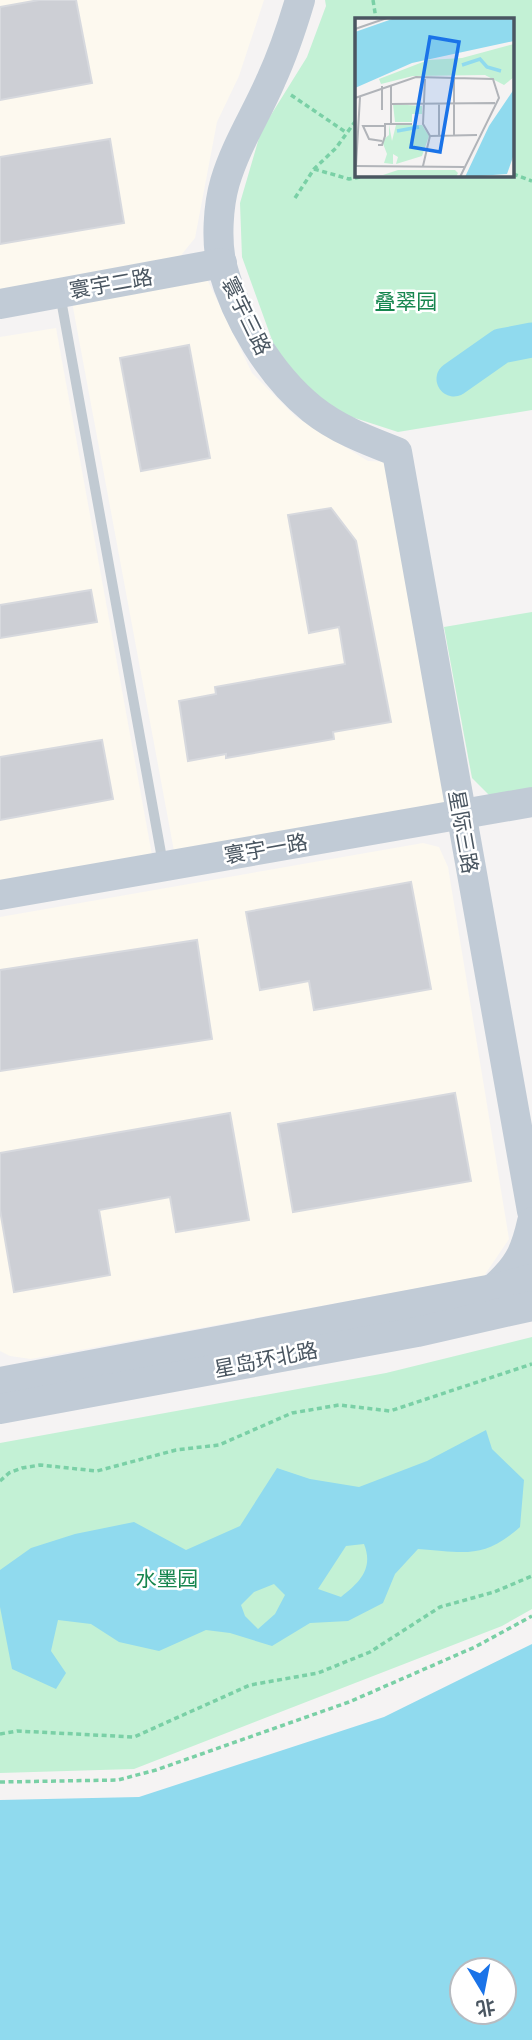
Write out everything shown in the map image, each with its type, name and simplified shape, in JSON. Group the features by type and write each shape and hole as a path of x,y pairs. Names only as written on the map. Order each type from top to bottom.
{"street":[{"name":"寰宇三路","path":"300,0 271,81 238,144 224,184 219,227 222,263 232,295 249,329 266,359 284,382 310,408 341,429 397,452"},
{"name":"寰宇二路","path":"0,304 222,263"},
{"name":"星际三路","path":"397,452 532,1211"},
{"name":"寰宇一路","path":"0,895 532,802"},
{"path":"493,1289 519,1262 532,1222"},
{"name":"星岛环北路","path":"0,1381 493,1289 532,1279"},
{"name":"星岛环北路","path":"0,1409 417,1332 532,1306"}],"lane":[{"path":"60,293 163,867"}],"path":[{"path":"373,0 376,18"},
{"path":"271,81 347,133"},
{"path":"295,198 314,169 336,148 355,122"},
{"path":"314,169 348,179 360,177"},
{"path":"514,174 532,181"},
{"path":"0,1481 9,1473 40,1465 97,1471 176,1450 219,1445 292,1413 339,1405 390,1411 532,1364"},
{"path":"0,1734 17,1731 134,1737 250,1685 318,1673 370,1652 440,1607 494,1592 532,1576"},
{"path":"0,1782 118,1780 156,1770 349,1702 475,1647 532,1616"}],"shaded area":[{"path":"0,0 264,0 239,76 217,122 195,238 178,259 0,291"},
{"path":"206,277 252,373 296,417 368,461 390,462 448,802 174,851 72,302"},
{"path":"56,328 152,855 0,884 0,337"},
{"path":"423,843 439,847 448,867 509,1239 484,1276 31,1359 10,1356 0,1351 0,917"}],"green space":[{"name":"叠翠园","path":"325,0 532,0 532,410 398,432 327,409 276,351 242,257 240,203 261,131 307,57 326,6"},
{"path":"532,612 532,794 495,801 472,778 444,627"},
{"name":"水墨园","path":"532,1337 532,1609 502,1626 134,1769 0,1773 0,1443 386,1373"}],"water":[{"path":"486,1430 492,1449 524,1480 520,1527 507,1538 484,1549 461,1552 418,1549 395,1574 383,1603 348,1621 310,1623 272,1646 230,1633 206,1630 159,1651 119,1642 91,1624 58,1620 51,1651 66,1673 56,1689 12,1669 0,1607 0,1570 31,1548 75,1534 134,1522 186,1550 240,1526 277,1468 310,1479 359,1487 427,1461","holes":["364,1544 367,1553 366,1568 354,1586 341,1597 318,1589 346,1546","274,1584 285,1595 275,1614 258,1629 245,1616 241,1605 254,1592"]},
{"path":"532,1644 532,2040 0,2040 0,1800 139,1797 384,1717"}],"building":[{"path":"39,0 76,0 92,83 0,100 0,7"},
{"path":"110,139 124,223 0,244 0,157"},
{"path":"189,345 210,458 141,471 120,358"},
{"path":"331,508 356,541 391,722 333,732 334,739 226,758 226,754 188,761 179,701 216,694 215,687 345,664 339,627 309,633 288,515"},
{"path":"91,590 97,622 0,638 0,605"},
{"path":"102,740 113,799 0,820 0,757"},
{"path":"411,882 431,989 314,1010 309,981 260,990 246,912"},
{"path":"197,940 212,1039 0,1071 0,970"},
{"path":"455,1093 471,1181 293,1212 278,1124"},
{"path":"230,1113 249,1220 176,1232 170,1197 99,1210 110,1275 14,1292 0,1210 0,1153"}],"waterway":[{"path":"454,379 501,346 532,340"}]}
